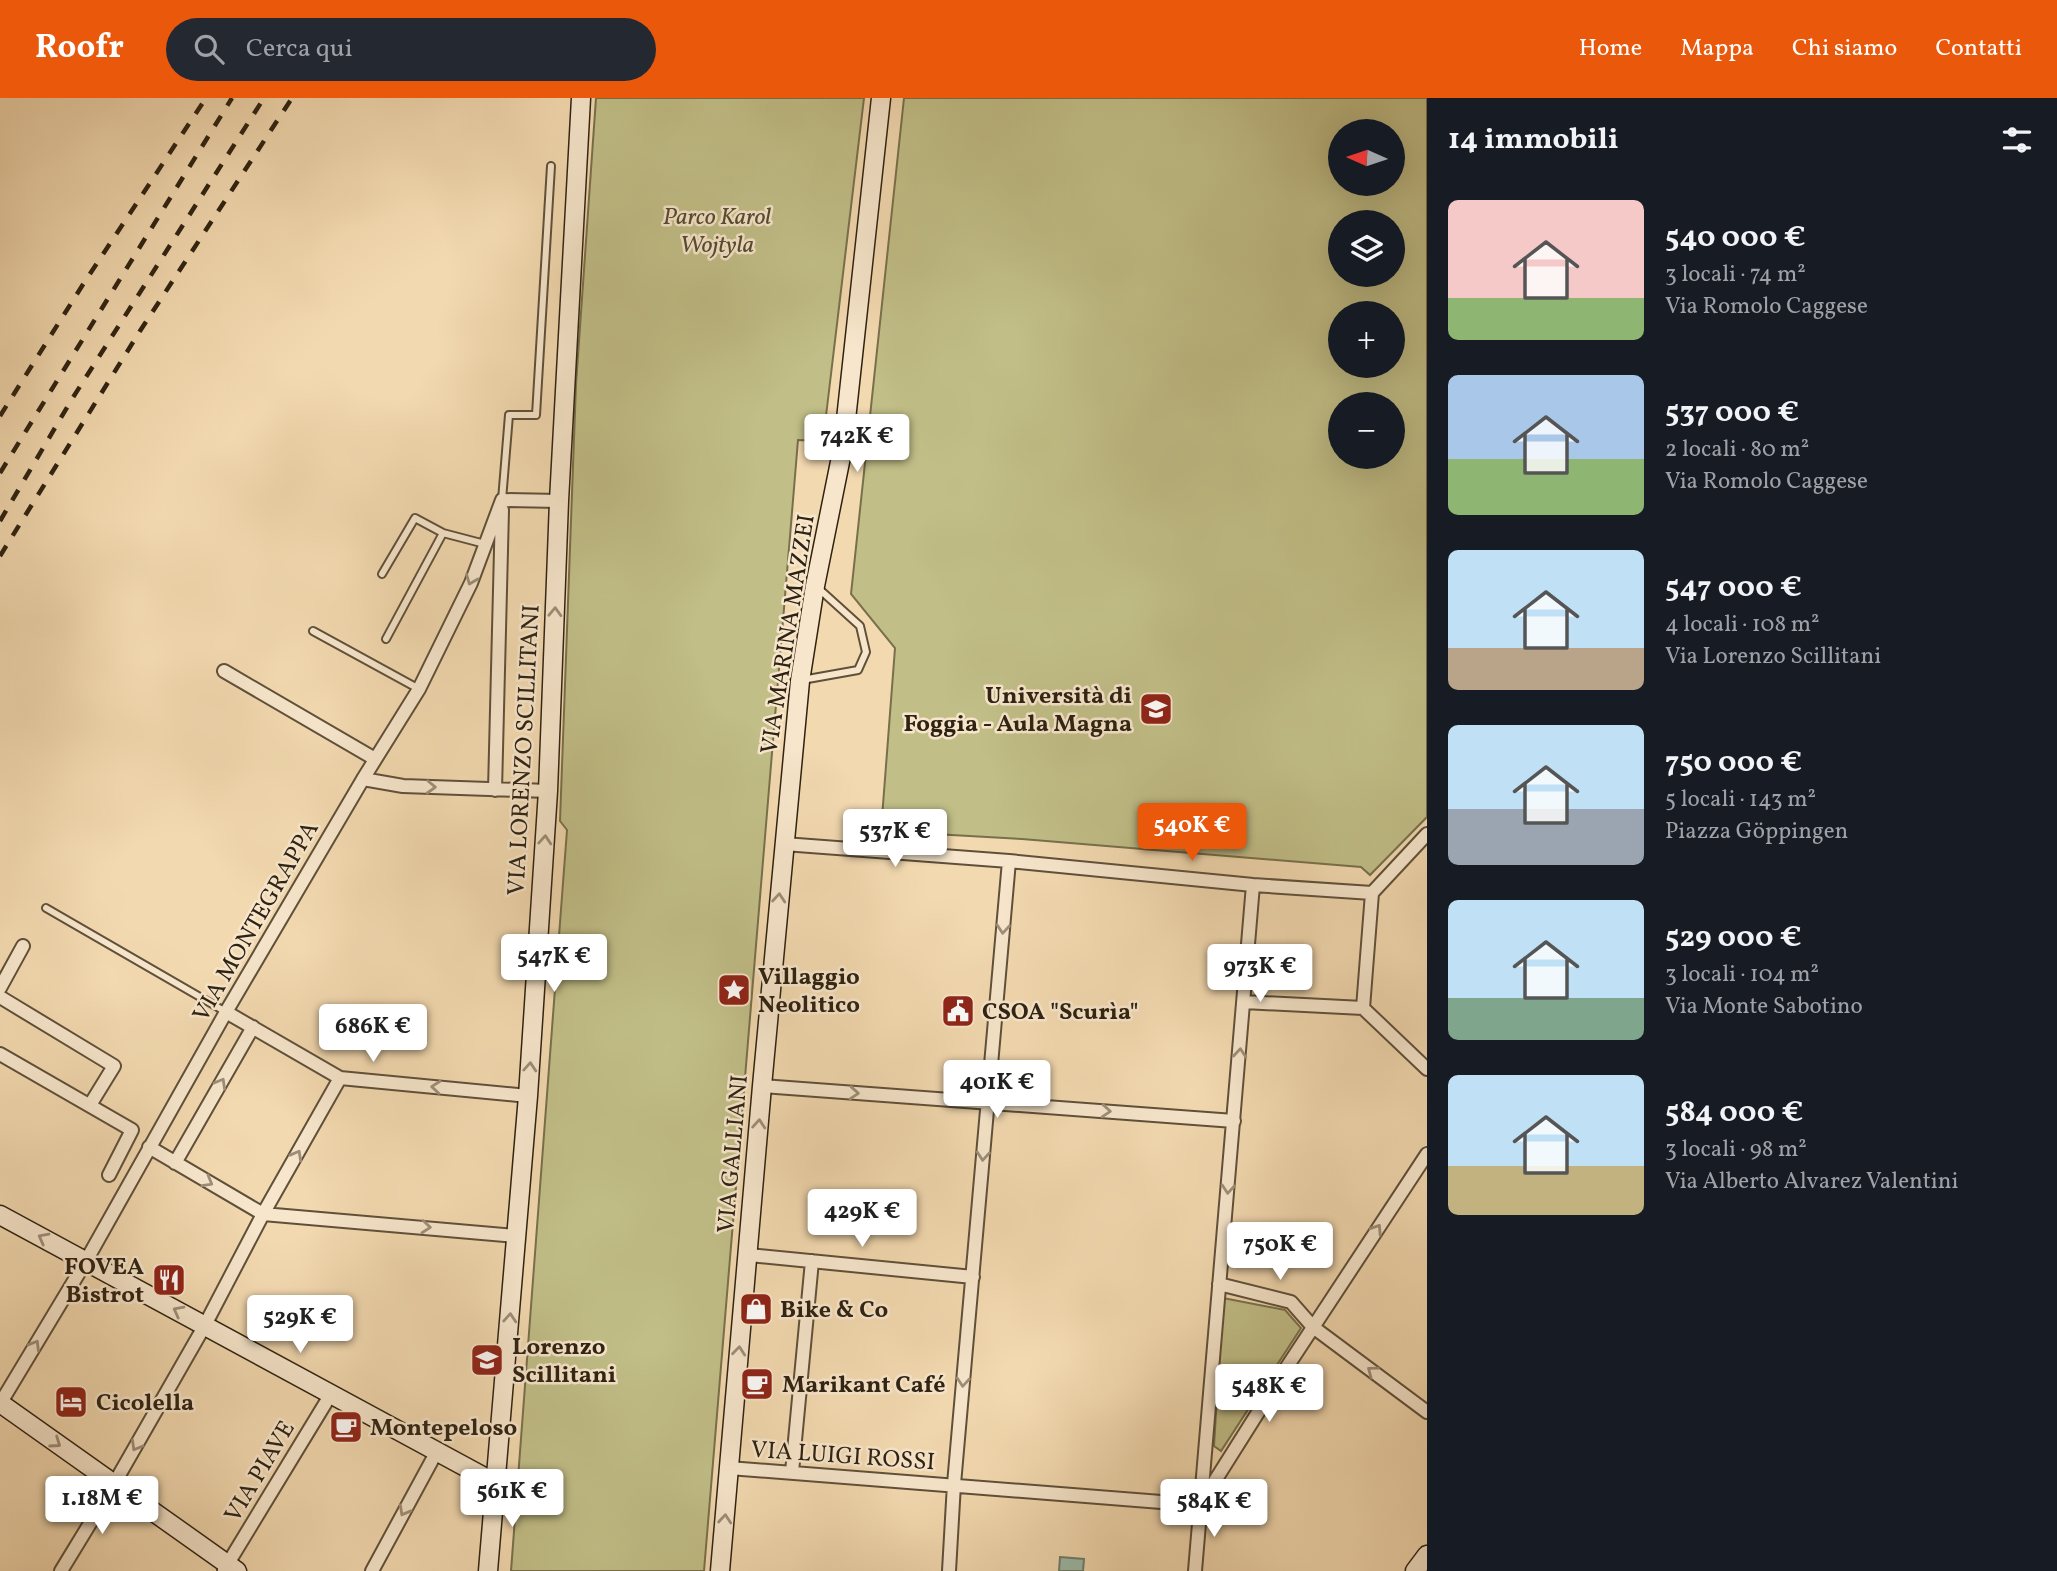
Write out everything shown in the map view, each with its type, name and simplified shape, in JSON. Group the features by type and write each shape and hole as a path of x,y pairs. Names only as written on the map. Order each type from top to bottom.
{"street":[{"name":"VIA LORENZO SCILLITANI","path":"488,1571 528,1096 548,792 559,502 581,98"},
{"name":"VIA MARINA MAZZEI","path":"784,844 800,681 815,586 843,447 881,98"},
{"name":"VIA LORENZO SCILLITANI","path":"495,790 502,500"},
{"path":"502,500 559,502"},
{"name":"VIA MONTEGRAPPA","path":"0,1404 86,1261 226,1012 363,779 419,690 471,583 502,500"},
{"path":"224,671 376,759"},
{"path":"363,779 403,786 548,792"},
{"path":"1363,1008 1372,893 1427,834"},
{"path":"784,844 1009,861 1253,886 1372,893"},
{"name":"VIA GALLIANI","path":"720,1571 784,844"},
{"path":"949,1571 954,1485 1009,861"},
{"path":"1195,1571 1253,886"},
{"path":"0,988 23,946"},
{"path":"0,997 114,1066 90,1105"},
{"path":"1244,1002 1363,1008 1427,1069"},
{"path":"226,1012 340,1078 528,1096"},
{"path":"175,1163 253,1027"},
{"path":"0,1054 132,1130 109,1175"},
{"path":"61,1571 205,1325 263,1214 340,1078"},
{"path":"762,1086 1234,1121"},
{"path":"149,1147 263,1214 516,1236"},
{"path":"1199,1505 1427,1154"},
{"path":"0,1215 497,1484"},
{"path":"748,1255 973,1277"},
{"path":"792,1472 812,1261"},
{"path":"1219,1284 1292,1302 1313,1327 1427,1412"},
{"name":"VIA PIAVE","path":"229,1569 331,1394"},
{"path":"0,1404 229,1569"},
{"path":"372,1571 437,1451"},
{"name":"VIA LUIGI ROSSI","path":"729,1468 1199,1505"},
{"path":"1415,1571 1427,1555"}],"lane":[{"name":"VIA LORENZO SCILLITANI","path":"502,500 509,415 536,415 551,166"},
{"path":"382,574 415,518 443,533 485,544"},
{"path":"386,639 443,533"},
{"path":"800,681 858,670 866,652 860,626 815,586"},
{"path":"313,631 419,690"},
{"path":"46,908 226,1012"}],"green space":[{"name":"Parco Karol Wojtyla","path":"596,98 864,98 823,441 798,440 704,1571 511,1571 567,830 560,821 576,384"},
{"path":"904,98 1427,98 1427,817 1370,875 1361,867 1022,839 881,831 895,648 851,594"},
{"path":"1223,1298 1285,1310 1301,1328 1221,1451 1214,1446"}],"shaded area":[{"path":"1060,1557 1084,1559 1083,1571 1059,1571"}],"railway":[{"path":"0,416 206,98"},
{"path":"0,473 232,98"},
{"path":"0,521 72,399 264,98"},
{"path":"0,556 140,331 292,98"}],"place":[{"name":"Università di Foggia - Aula Magna","path":"1156,709"},
{"name":"Villaggio Neolitico","path":"734,990"},
{"name":"CSOA \"Scurìa\"","path":"958,1011"},
{"name":"FOVEA Bistrot","path":"169,1280"},
{"name":"Bike & Co","path":"756,1309"},
{"name":"Lorenzo Scillitani","path":"487,1360"},
{"name":"Marikant Café","path":"757,1384"},
{"name":"Cicolella","path":"71,1402"},
{"name":"Montepeloso","path":"346,1427"}]}
